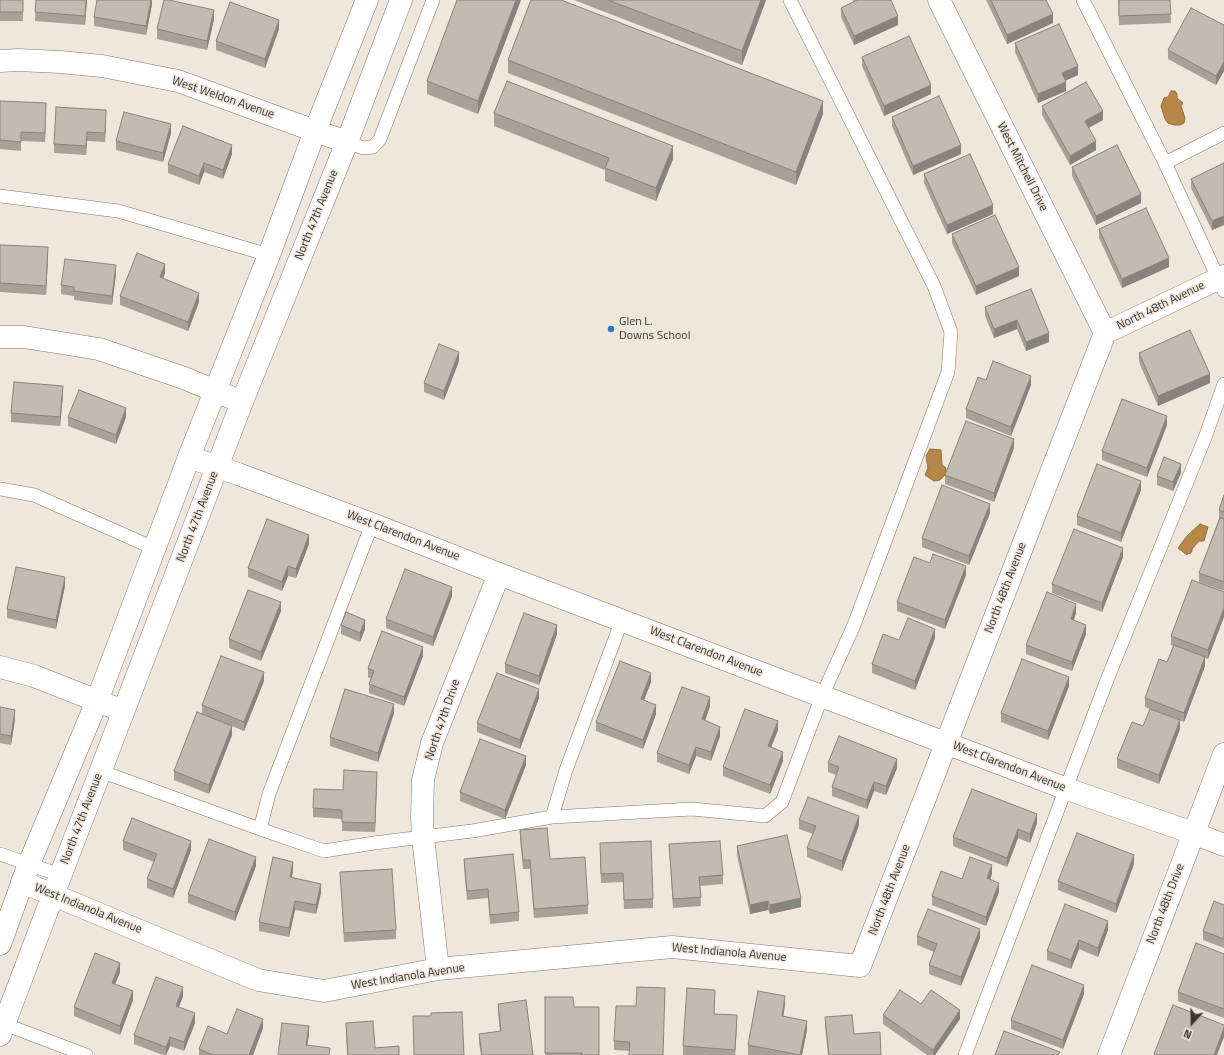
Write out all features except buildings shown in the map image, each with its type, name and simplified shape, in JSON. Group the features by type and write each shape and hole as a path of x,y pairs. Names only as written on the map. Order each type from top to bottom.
{"street":[{"name":"North 47th Avenue","path":"2,1030 56,885 242,402 401,0"},
{"name":"West Mitchell Drive","path":"939,0 1105,333"},
{"path":"0,944 25,873 97,701 156,549 189,457 269,255 363,1"},
{"name":"West Weldon Avenue","path":"0,61 18,60 60,62 102,66 178,81 346,142"},
{"name":"North 48th Avenue","path":"860,966 1105,333 1222,282"},
{"path":"0,337 24,337 99,349 184,378 242,402"},
{"name":"West Clarendon Avenue","path":"189,457 372,524 499,574 1067,789 1224,845"},
{"name":"North 47th Drive","path":"438,969 423,837 422,817 424,780 432,744 499,574"},
{"path":"0,667 34,676 123,711"},
{"name":"North 48th Drive","path":"1109,1055 1224,754"},
{"name":"West Indianola Avenue","path":"25,873 56,885 258,980 324,991 438,969 672,947 860,966"}],"lane":[{"path":"346,142 363,148 373,147 380,139 433,0"},
{"path":"100,771 324,851 472,831 552,817 692,809 764,816 782,802 822,696 854,625 948,372 951,332 934,286 790,0"},
{"path":"1083,0 1165,163 1222,282"},
{"path":"1165,163 1224,133"},
{"path":"0,196 118,211 269,255"},
{"path":"965,1055 1107,680 1206,435 1224,384"},
{"path":"0,489 34,495 156,549"},
{"path":"260,829 269,794 372,524"},
{"path":"552,817 566,770 622,620"},
{"path":"0,854 25,873"},
{"path":"2,1030 36,1036 86,1055"}],"shaded area":[{"path":"1171,91 1175,91 1177,98 1183,103 1181,106 1185,118 1184,123 1180,125 1168,123 1165,119 1161,106 1164,98 1168,97"},
{"path":"930,449 941,450 942,465 946,468 945,475 940,480 934,481 925,475 928,468 926,456"},
{"path":"1200,524 1208,527 1204,541 1199,541 1192,549 1190,554 1189,553 1187,555 1178,548 1187,536"}],"place":[{"name":"Glen L. Downs School","path":"611,329"}]}
